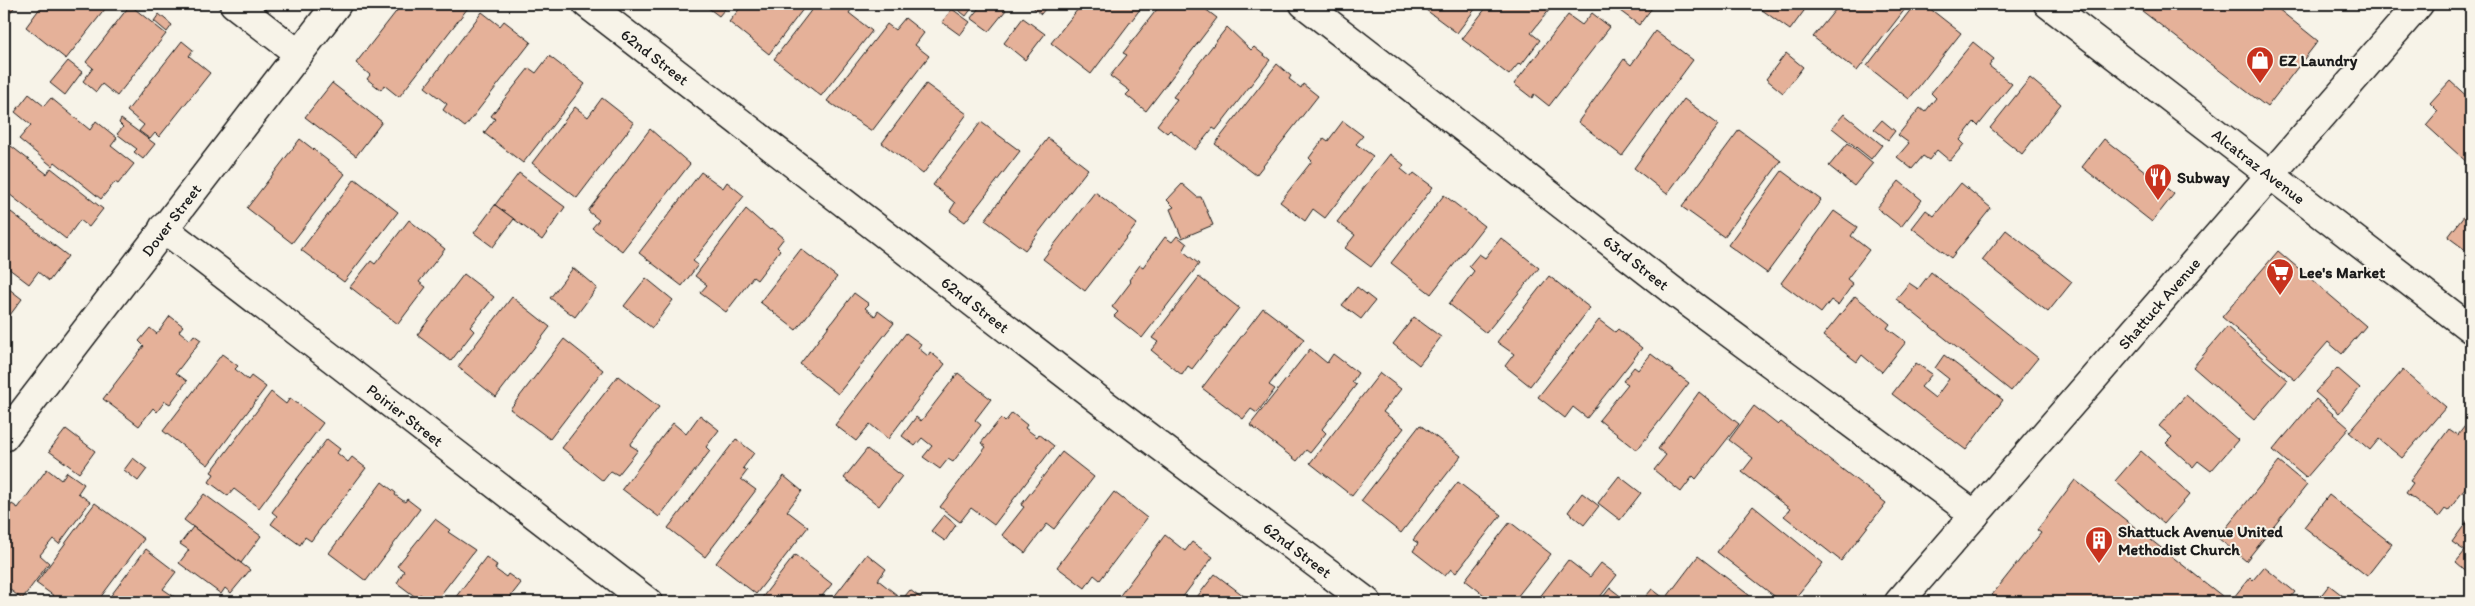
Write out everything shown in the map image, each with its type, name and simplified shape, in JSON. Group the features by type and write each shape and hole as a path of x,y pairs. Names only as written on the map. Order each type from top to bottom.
{"street":[{"path":"234,4 298,54"},
{"name":"Dover Street","path":"4,437 337,4"},
{"name":"62nd Street","path":"587,4 1107,406 1367,602"},
{"name":"63rd Street","path":"1304,4 1666,284 1975,515"},
{"name":"Alcatraz Avenue","path":"2048,4 2471,329"},
{"name":"Shattuck Avenue","path":"1908,599 1975,515 2419,4"},
{"name":"Poirier Street","path":"163,228 648,602"}],"building":[{"path":"4,4 17,4 4,20"},
{"path":"43,4 109,4 66,59 26,27"},
{"path":"402,4 471,4 399,97 384,85 381,90 367,79 370,75 356,63"},
{"path":"703,4 729,4 719,16"},
{"path":"737,4 807,4 769,54 729,22 741,7"},
{"path":"816,4 855,4 849,13 872,31 821,96 774,59"},
{"path":"951,4 975,4 966,16"},
{"path":"982,4 998,4 1006,10 989,31 971,18"},
{"path":"1029,4 1049,4 1041,14"},
{"path":"1082,4 1144,4 1091,74 1051,43"},
{"path":"1161,4 1191,4 1196,8 1200,5 1217,18 1146,111 1126,95 1130,91 1110,76 1127,55 1123,53"},
{"path":"1418,4 1479,4 1457,33"},
{"path":"1489,4 1554,4 1531,33 1540,40 1521,65 1519,63 1509,75 1462,39"},
{"path":"1626,4 1655,4 1639,25 1620,11"},
{"path":"1761,4 1809,4 1790,30 1758,7"},
{"path":"1840,4 1909,4 1857,71 1813,37"},
{"path":"1915,4 1924,4 1961,33 1909,99 1867,66"},
{"path":"2133,4 2272,4 2318,41 2267,107"},
{"path":"130,5 166,34 117,96 102,84 96,92 83,81 93,68 86,62"},
{"path":"952,9 970,22 960,35 942,22"},
{"path":"482,12 500,26 504,21 531,42 465,127 443,110 447,104 425,87"},
{"path":"1592,13 1610,27 1549,106 1534,94 1532,98 1514,84 1568,15 1582,25"},
{"path":"159,14 172,25 167,32 154,21"},
{"path":"905,18 924,33 915,45 929,56 872,131 827,101 887,24 895,30"},
{"path":"1023,18 1045,34 1025,60 1004,43"},
{"path":"1227,27 1251,50 1254,47 1270,60 1216,130 1213,128 1195,150 1170,130 1167,133 1157,125 1177,99 1173,97"},
{"path":"1655,31 1693,60 1622,156 1578,122 1624,59 1631,65"},
{"path":"182,41 193,50 189,56 210,73 159,137 155,133 150,139 139,131 144,125 127,111"},
{"path":"1973,42 1994,59 1989,66 2012,84 1978,126 1974,122 1960,140 1964,144 1950,161 1937,150 1929,160 1923,156 1912,169 1897,157 1909,143 1898,135 1920,108 1925,112 1936,98 1931,93"},
{"path":"1786,53 1803,67 1783,93 1766,79"},
{"path":"549,56 585,84 523,163 484,133 495,119 491,116 529,68 536,73"},
{"path":"68,61 82,72 65,95 50,83"},
{"path":"1277,64 1291,76 1289,79 1301,88 1303,84 1318,96 1256,175 1215,144"},
{"path":"2030,78 2061,104 2022,154 1990,128"},
{"path":"2450,81 2471,100 2471,166 2426,125 2438,111 2430,103"},
{"path":"332,83 382,122 356,156 305,117"},
{"path":"926,84 967,114 923,174 882,143"},
{"path":"29,94 44,106 51,98 90,130 96,121 117,138 111,146 134,164 118,184 115,182 101,199 55,162 52,166 19,139 31,125 15,112"},
{"path":"602,98 634,123 577,198 532,163 575,107 588,117"},
{"path":"1684,99 1719,125 1667,194 1634,168"},
{"path":"1844,114 1882,145 1871,159 1832,128"},
{"path":"121,119 155,144 143,159 134,152 137,149 117,134 123,127 119,123"},
{"path":"1882,120 1895,131 1888,140 1874,129"},
{"path":"1343,121 1363,136 1356,144 1373,156 1325,218 1313,209 1305,221 1280,202 1312,161 1309,158 1324,138 1328,141"},
{"path":"981,122 1020,151 965,222 950,211 955,203 933,185"},
{"path":"650,129 690,164 622,251 592,228 599,220 588,211"},
{"path":"1739,130 1781,161 1724,237 1682,207"},
{"path":"1048,138 1088,169 1025,250 985,220"},
{"path":"300,139 345,174 292,243 247,208"},
{"path":"2104,139 2174,194 2152,222 2082,167"},
{"path":"1848,143 1873,163 1854,186 1829,166"},
{"path":"11,146 47,174 51,168 103,209 89,227 80,220 66,239 4,190 4,156"},
{"path":"1390,154 1404,165 1401,169 1411,177 1414,173 1433,187 1371,267 1345,248 1355,235 1337,222"},
{"path":"1782,171 1821,200 1767,273 1728,245"},
{"path":"701,172 723,188 727,182 744,196 693,261 698,265 682,286 639,253"},
{"path":"519,173 565,207 542,240 495,205"},
{"path":"355,179 398,212 344,282 301,250"},
{"path":"1899,181 1922,200 1901,227 1877,208"},
{"path":"1961,183 1991,208 1951,258 1912,228 1926,210 1934,216"},
{"path":"1182,184 1197,197 1201,197 1213,225 1182,238 1170,209 1174,207 1167,200"},
{"path":"1095,192 1137,224 1085,291 1043,259"},
{"path":"1444,195 1484,226 1431,294 1391,263"},
{"path":"495,205 514,219 493,247 474,233"},
{"path":"2471,207 2471,254 2448,237"},
{"path":"746,209 770,230 772,228 784,238 777,247 780,250 757,280 753,277 726,312 700,293 707,285 695,276"},
{"path":"1834,211 1857,227 1851,236 1869,250 1847,279 1853,284 1838,305 1831,300 1821,313 1781,283"},
{"path":"4,212 8,215 11,212 68,256 49,281 38,272 29,284 4,265"},
{"path":"409,220 445,249 419,282 426,287 398,324 350,287 371,261 375,264"},
{"path":"2006,230 2072,282 2048,312 1982,260"},
{"path":"1177,236 1187,244 1183,251 1199,264 1142,338 1114,316 1118,312 1112,307 1131,282 1129,280 1140,265 1143,267 1165,237 1172,242"},
{"path":"1501,238 1539,268 1486,333 1449,304 1474,271 1469,266 1479,254 1485,258"},
{"path":"801,249 837,277 796,330 760,302"},
{"path":"2278,251 2366,326 2342,354 2328,342 2295,380 2222,317"},
{"path":"573,268 597,288 575,317 550,298"},
{"path":"1931,272 2038,358 2011,391 1896,299 1909,283 1918,289"},
{"path":"464,274 494,297 470,327 474,331 451,361 417,335"},
{"path":"1549,276 1590,308 1530,386 1505,366 1514,354 1497,342"},
{"path":"1199,277 1239,308 1192,369 1188,366 1182,375 1151,350 1158,342 1152,338"},
{"path":"646,278 673,300 652,328 624,306"},
{"path":"4,285 22,299 4,323"},
{"path":"1357,287 1375,301 1361,319 1342,305"},
{"path":"854,293 869,304 865,308 875,316 878,311 894,323 838,394 800,364"},
{"path":"1855,296 1890,324 1887,328 1906,342 1882,372 1862,355 1857,362 1823,336"},
{"path":"512,297 550,327 496,397 458,367"},
{"path":"1263,308 1304,339 1269,385 1275,389 1257,413 1251,409 1243,419 1202,388"},
{"path":"170,316 183,326 179,331 190,340 194,335 201,340 176,373 187,381 170,404 165,401 157,412 153,408 139,426 103,399 144,346 139,341 150,328 157,334"},
{"path":"1414,317 1441,337 1419,365 1393,344"},
{"path":"1599,320 1615,332 1618,329 1642,348 1587,418 1573,407 1565,418 1538,397"},
{"path":"2227,327 2288,380 2254,420 2193,367"},
{"path":"906,333 921,344 918,348 928,356 930,352 945,364 888,439 870,424 856,441 835,425"},
{"path":"564,339 603,370 550,439 510,409"},
{"path":"1310,349 1327,363 1333,354 1358,373 1352,382 1356,385 1322,429 1326,433 1310,453 1306,450 1297,461 1250,425"},
{"path":"222,354 238,366 235,369 248,380 251,376 266,387 208,465 163,431"},
{"path":"1651,354 1689,383 1637,450 1599,420 1628,384 1623,381 1634,367 1638,370"},
{"path":"1944,355 2003,400 1966,450 1892,394 1916,363 1932,374 1921,387 1935,398 1949,379 1935,368"},
{"path":"2337,368 2360,388 2339,413 2315,392"},
{"path":"2403,370 2446,407 2402,458 2379,439 2370,450 2349,432"},
{"path":"958,373 991,399 975,420 981,425 953,462 948,459 940,469 923,457 932,446 922,438 915,446 902,436 916,417 921,421"},
{"path":"1380,373 1401,389 1383,412 1404,428 1352,496 1310,463"},
{"path":"618,376 659,407 630,445 638,450 618,475 611,471 603,481 562,448"},
{"path":"271,392 286,404 290,398 323,423 259,508 234,489 228,496 209,482 214,474 211,472"},
{"path":"1699,392 1739,424 1696,479 1693,476 1681,492 1654,470 1666,455 1658,449"},
{"path":"2186,395 2238,440 2211,471 2198,461 2193,467 2166,443 2172,437 2159,426"},
{"path":"2316,399 2349,428 2306,478 2273,450"},
{"path":"1754,406 1778,425 1781,422 1886,503 1841,561 1784,516 1790,509 1742,472 1753,458 1729,440"},
{"path":"1012,413 1027,425 1025,428 1037,437 1039,434 1054,446 994,525 971,508 960,522 940,507 986,447 981,443 1001,418 1005,422"},
{"path":"700,415 719,430 706,447 710,451 659,517 622,489 673,423 686,434"},
{"path":"2468,422 2471,424 2471,481 2448,511 2445,509 2439,517 2406,493 2413,483 2410,481 2449,429 2458,435"},
{"path":"1420,425 1461,456 1401,533 1361,501"},
{"path":"66,429 95,451 79,473 49,451"},
{"path":"327,439 340,449 337,453 348,462 352,457 366,468 311,541 305,537 300,545 271,524 277,516 272,512"},
{"path":"736,439 754,453 743,468 747,471 741,479 756,490 705,557 668,528"},
{"path":"867,449 902,476 879,506 844,478"},
{"path":"2141,451 2190,494 2164,524 2115,481"},
{"path":"1062,452 1094,477 1054,529 1047,524 1025,553 1002,535 1024,507 1021,505"},
{"path":"133,458 147,469 138,481 124,470"},
{"path":"2279,462 2307,485 2246,561 2218,538"},
{"path":"47,469 61,480 67,472 84,484 78,493 90,502 59,544 53,539 40,555 49,563 22,599 4,585 4,514 12,504 18,508"},
{"path":"784,476 802,491 787,511 808,527 756,594 716,563"},
{"path":"1619,476 1641,493 1620,520 1598,503"},
{"name":"Shattuck Avenue United Methodist Church","path":"2075,480 2222,596 2217,602 2001,602 1992,595 2041,533 2037,530"},
{"path":"382,482 396,493 395,495 405,502 407,499 420,509 366,581 329,553"},
{"path":"1458,482 1501,515 1456,573 1451,569 1445,576 1413,551 1418,543 1413,540"},
{"path":"1114,492 1147,518 1100,580 1094,575 1085,588 1057,567"},
{"path":"1582,493 1599,506 1584,525 1568,512"},
{"path":"204,494 261,536 241,563 184,520"},
{"path":"2329,495 2392,544 2367,576 2304,527"},
{"path":"95,503 144,539 97,602 82,602 75,597 72,602 50,602 54,596 36,583"},
{"path":"1753,506 1823,563 1792,602 1782,602 1717,552"},
{"path":"944,515 956,525 945,541 931,531"},
{"path":"2471,516 2471,575 2456,562 2465,551 2452,542"},
{"path":"435,519 450,530 448,532 475,550 435,602 430,602 420,594 417,598 397,583 404,571 397,566"},
{"path":"1510,522 1551,554 1513,602 1493,602 1465,580"},
{"path":"193,527 250,570 231,593 225,588 221,594 179,563 189,550 180,544"},
{"path":"1165,535 1185,551 1192,542 1213,557 1179,602 1124,602 1118,598"},
{"path":"146,549 176,572 163,589 179,600 178,602 106,602"},
{"path":"867,554 886,569 878,580 897,595 891,602 830,602"},
{"path":"795,555 832,584 817,602 765,602 761,599"},
{"path":"1698,556 1758,602 1674,602 1667,597"},
{"path":"486,557 497,565 495,569 506,577 508,574 521,583 510,597 517,602 452,602"},
{"path":"1568,560 1590,577 1601,563 1617,575 1596,602 1536,602"},
{"path":"2264,567 2295,592 2287,602 2230,602 2250,577 2253,580"},
{"path":"1215,574 1252,602 1193,602"},
{"path":"2329,585 2351,602 2316,602"},
{"path":"1610,588 1628,602 1599,602"},
{"path":"1652,589 1669,602 1641,602"},
{"path":"910,590 926,602 900,602"}],"place":[{"name":"EZ Laundry","path":"2260,84"},
{"name":"Subway","path":"2158,201"},
{"name":"Lee's Market","path":"2280,296"},
{"name":"Shattuck Avenue United Methodist Church","path":"2099,564"}]}
